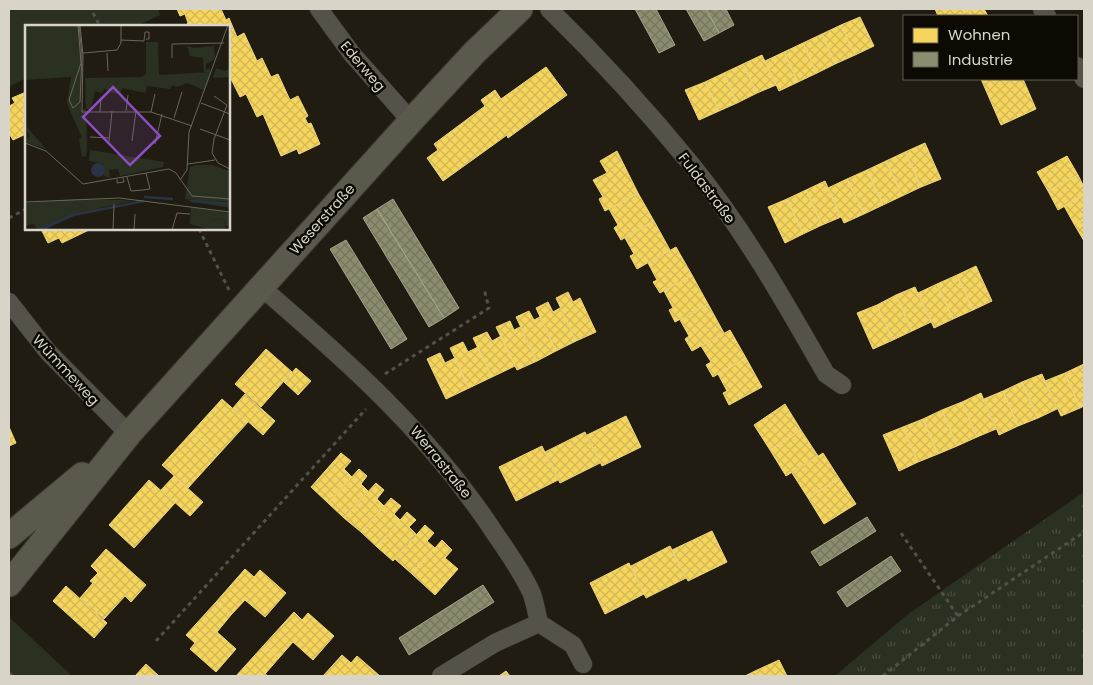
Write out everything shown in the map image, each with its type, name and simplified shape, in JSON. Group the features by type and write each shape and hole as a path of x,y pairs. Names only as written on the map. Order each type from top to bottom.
{"street":[{"name":"Ederweg","path":"319,9 352,54 412,121"},
{"name":"Weserstraße","path":"9,584 129,434 475,52 520,9"},
{"name":"Fuldastraße","path":"549,9 601,60 691,164 762,266 826,374 842,385"},
{"path":"1078,68 1084,79"},
{"name":"Werrastraße","path":"261,287 332,347 375,388 430,446 483,515 513,560 532,594 540,623"},
{"name":"Wümmeweg","path":"9,302 48,352 129,434"},
{"name":"Weserstraße","path":"9,536 129,434"},
{"path":"441,676 495,643 540,623 573,645 583,664"}],"path":[{"path":"93,13 99,25"},
{"path":"9,218 25,210"},
{"path":"199,230 239,311"},
{"path":"156,641 375,388 490,308 484,289"},
{"path":"883,676 958,616 1084,532"},
{"path":"901,533 958,616"},
{"path":"9,673 13,676"}],"green space":[{"path":"9,9 158,9 160,15 139,25 25,25 25,79 9,87"},
{"path":"1084,492 1084,676 835,676 907,615"},
{"path":"9,617 72,676 9,676"}],"building: Wohnen":[{"path":"177,9 221,9 226,20 229,18 237,37 244,33 257,61 262,58 271,77 278,74 290,100 298,96 308,116 305,118 308,124 311,123 320,144 299,154 297,149 281,156 263,114 257,117 246,94 240,97 230,77 230,25 186,25 188,23 185,14 180,16"},
{"path":"935,9 974,9 959,15 938,15"},
{"path":"975,9 984,9 987,15 960,15"},
{"path":"860,17 874,46 855,55 841,25"},
{"path":"841,25 855,55 835,64 822,34"},
{"path":"822,34 835,64 817,73 803,43"},
{"path":"803,43 817,73 798,82 784,52"},
{"path":"784,52 798,82 779,91 765,61"},
{"path":"762,55 776,85 757,93 743,64"},
{"path":"743,64 757,93 737,103 724,73"},
{"path":"546,67 567,95 508,138 507,135 443,181 427,158 438,150 434,144 485,106 481,100 495,90 501,99"},
{"path":"724,73 737,103 719,111 705,82"},
{"path":"981,80 1023,80 1036,109 1001,125"},
{"path":"705,82 719,111 699,120 685,90"},
{"path":"25,92 25,134 13,140 9,136 9,106 15,103 12,98"},
{"path":"925,143 941,179 921,187 905,152"},
{"path":"617,151 638,193 605,211 599,199 603,197 593,180 607,173 600,161"},
{"path":"905,152 921,187 902,196 886,161"},
{"path":"1067,156 1078,175 1048,191 1037,172"},
{"path":"886,161 902,196 883,205 867,170"},
{"path":"867,170 883,205 864,214 847,179"},
{"path":"1078,175 1084,187 1084,195 1058,210 1048,191"},
{"path":"847,179 864,214 844,223 828,188"},
{"path":"825,181 841,217 822,225 806,190"},
{"path":"806,190 822,225 803,234 787,199"},
{"path":"638,193 654,221 621,240 614,228 618,225 609,209"},
{"path":"1084,195 1084,219 1074,224 1064,206"},
{"path":"787,199 803,234 785,243 768,207"},
{"path":"1084,219 1084,241 1074,224"},
{"path":"654,221 670,250 637,269 630,256 634,254 625,238"},
{"path":"42,230 89,230 62,243 59,238 48,243"},
{"path":"676,247 692,275 660,293 653,282 657,280 648,263"},
{"path":"976,266 992,301 973,310 957,275"},
{"path":"692,275 708,304 675,322 669,310 673,308 664,291"},
{"path":"957,275 973,310 953,319 937,284"},
{"path":"937,284 953,319 934,328 918,293"},
{"path":"915,287 931,322 912,331 896,295"},
{"path":"568,292 573,302 580,298 596,332 576,341 556,298"},
{"path":"896,295 912,331 893,340 877,305"},
{"path":"548,302 553,312 560,308 576,341 556,351 536,308"},
{"path":"708,304 724,333 692,351 685,339 689,336 680,320"},
{"path":"877,305 893,340 873,349 857,313"},
{"path":"529,311 534,320 540,317 556,351 537,361 516,317"},
{"path":"510,321 514,330 520,327 537,361 517,370 496,327"},
{"path":"730,330 746,358 713,377 706,365 711,362 701,346"},
{"path":"487,332 492,341 501,336 515,366 492,377 473,338"},
{"path":"463,342 468,352 478,347 492,377 469,388 450,348"},
{"path":"266,349 292,372 261,407 235,384"},
{"path":"440,353 445,363 455,358 469,388 446,399 427,359"},
{"path":"746,358 762,387 729,405 723,393 727,391 718,374"},
{"path":"1084,364 1084,406 1080,408 1065,373"},
{"path":"296,368 311,381 298,395 284,382"},
{"path":"1065,373 1080,408 1061,416 1045,381"},
{"path":"1042,374 1057,409 1038,418 1022,382"},
{"path":"1022,382 1038,418 1018,426 1003,391"},
{"path":"1003,391 1018,426 999,435 984,399"},
{"path":"981,393 996,429 977,437 962,402"},
{"path":"245,394 275,421 263,435 233,408"},
{"path":"222,399 248,422 218,455 192,432"},
{"path":"962,402 977,437 957,446 942,410"},
{"path":"785,404 801,430 770,450 754,425"},
{"path":"942,410 957,446 938,454 923,419"},
{"path":"626,416 641,447 602,466 587,435"},
{"path":"923,419 938,454 918,462 903,427"},
{"path":"9,427 16,443 9,446"},
{"path":"903,427 918,462 899,471 883,435"},
{"path":"801,430 818,456 786,476 770,450"},
{"path":"192,432 218,455 188,488 162,465"},
{"path":"585,432 600,463 560,483 545,452"},
{"path":"542,446 558,480 516,501 499,467"},
{"path":"341,453 351,461 344,469 352,477 328,503 311,487"},
{"path":"823,453 839,478 808,498 792,473"},
{"path":"359,469 367,476 361,484 368,491 344,518 328,503"},
{"path":"174,476 203,502 190,516 161,490"},
{"path":"839,478 856,504 824,524 808,498"},
{"path":"149,480 175,503 134,548 109,525"},
{"path":"376,483 384,490 377,499 384,506 361,532 344,518"},
{"path":"391,498 401,506 394,514 400,520 377,547 361,532"},
{"path":"407,512 416,520 409,527 416,534 393,561 377,547"},
{"path":"425,525 434,533 427,541 435,548 412,574 395,559"},
{"path":"712,531 727,562 688,581 672,550"},
{"path":"442,540 452,550 445,558 458,569 435,595 412,574"},
{"path":"670,546 686,578 646,598 631,566"},
{"path":"106,549 146,585 131,602 125,596 104,619 80,598 93,583 90,581 98,573 91,566"},
{"path":"629,563 644,594 605,614 590,583"},
{"path":"245,569 254,577 260,570 286,593 265,617 245,600 231,615 216,602"},
{"path":"66,586 107,623 94,638 53,601"},
{"path":"216,602 231,615 217,632 236,649 216,672 190,649 195,643 186,635"},
{"path":"294,612 302,620 308,613 334,636 313,660 293,642 279,658 264,645"},
{"path":"264,645 279,658 265,674 268,676 236,676"},
{"path":"342,655 351,663 357,656 380,676 323,676"},
{"path":"779,660 787,676 758,676 755,671"},
{"path":"146,664 159,676 135,676"},
{"path":"506,671 510,676 499,676"},
{"path":"755,671 758,676 745,676"}],"building: Industrie":[{"path":"635,9 656,9 675,45 659,53"},
{"path":"686,9 706,9 719,33 704,41"},
{"path":"706,9 726,9 734,25 719,33"},
{"path":"393,199 459,308 444,318 377,209"},
{"path":"377,209 444,318 429,327 363,218"},
{"path":"346,240 407,339 391,349 330,249"},
{"path":"867,517 876,531 820,566 811,552"},
{"path":"891,556 901,571 847,607 837,592"},
{"path":"483,585 494,602 409,655 399,638"}]}
